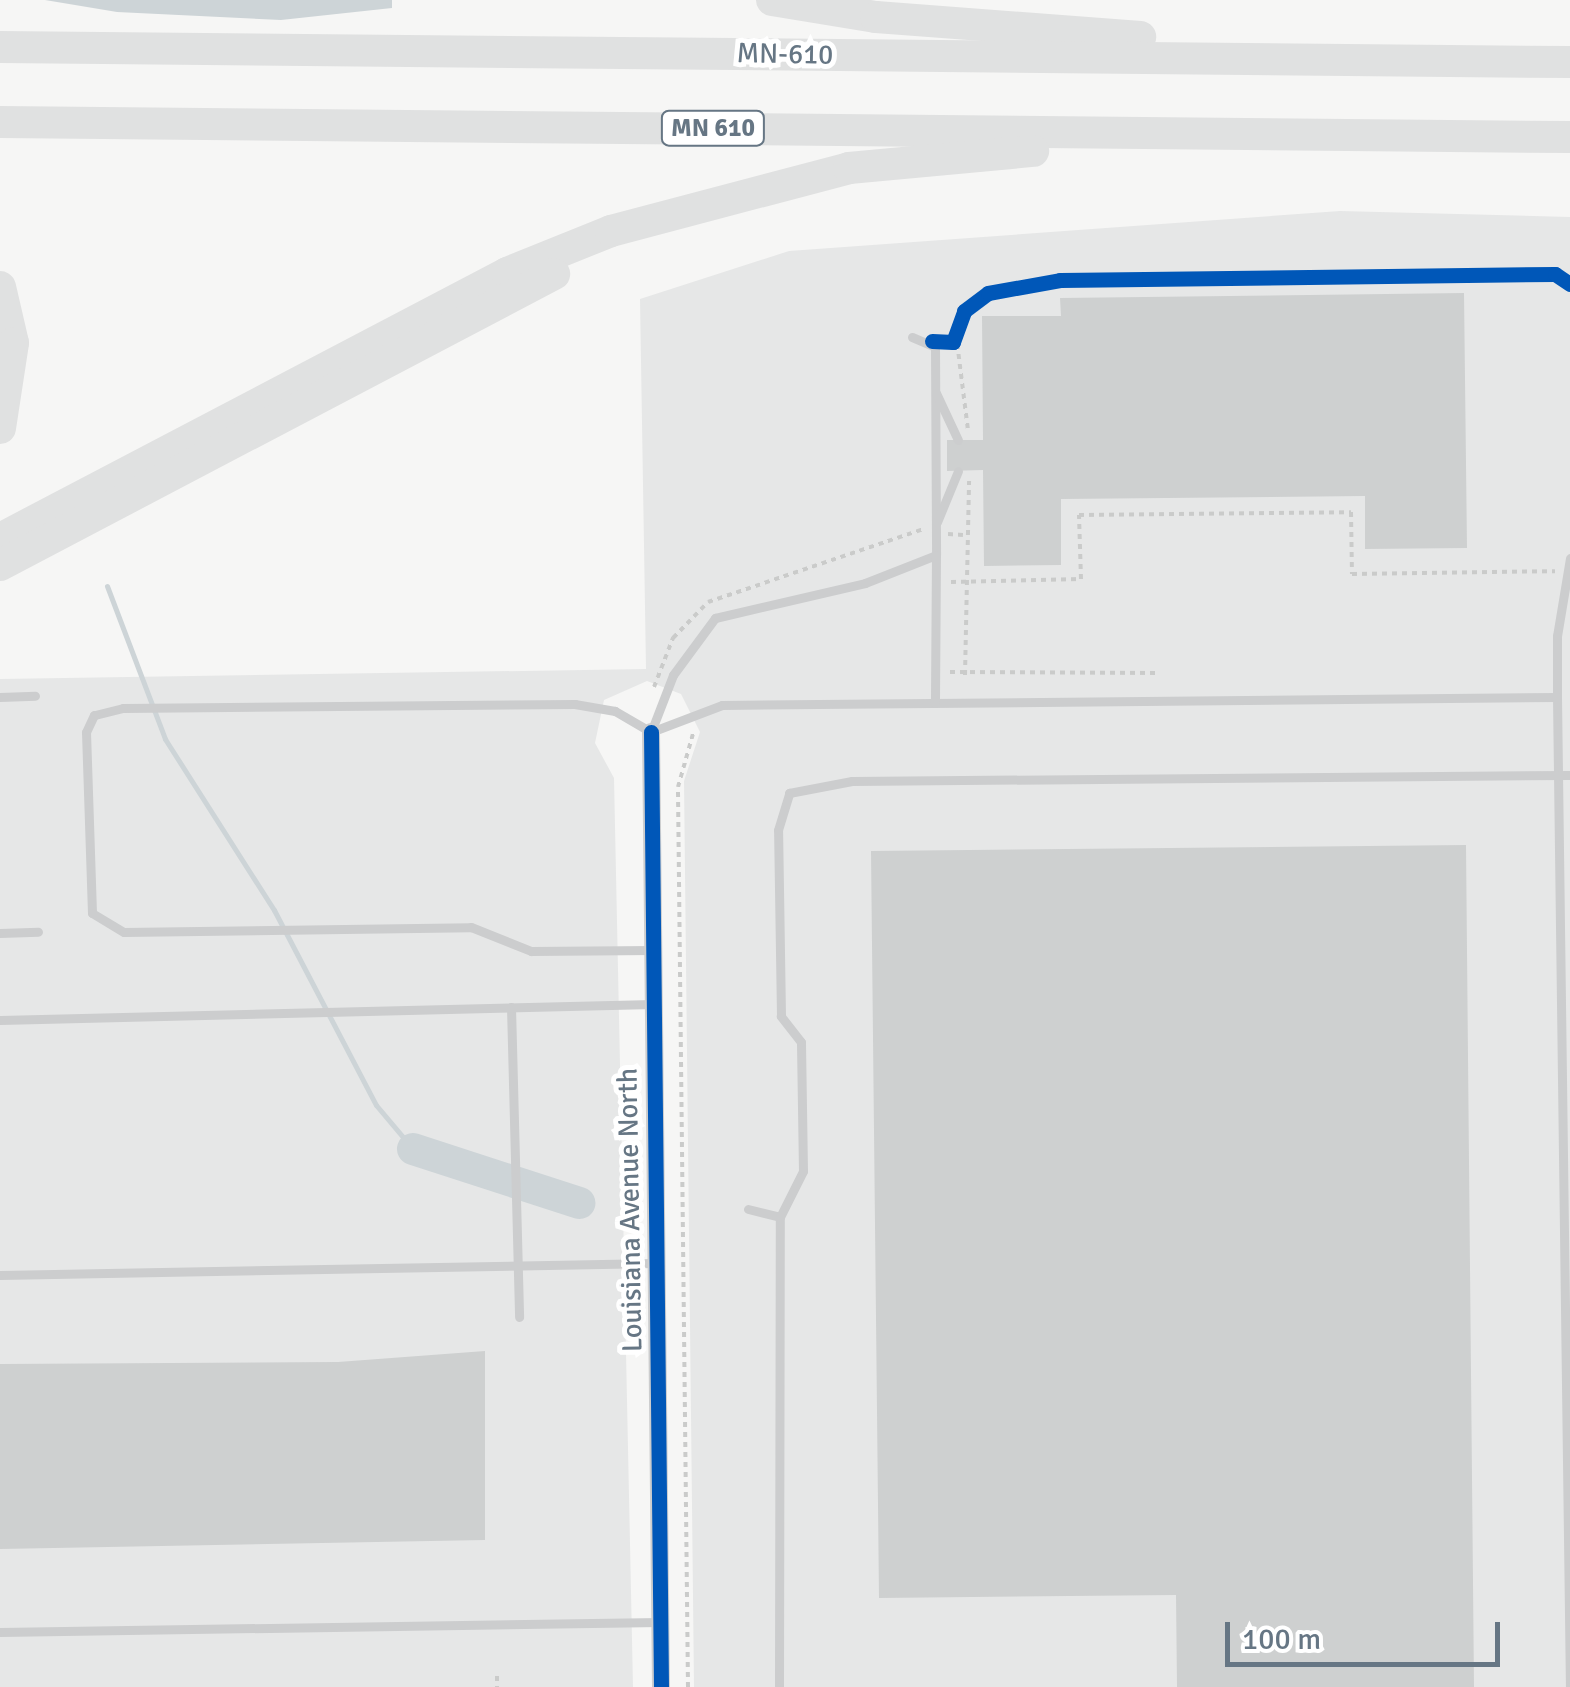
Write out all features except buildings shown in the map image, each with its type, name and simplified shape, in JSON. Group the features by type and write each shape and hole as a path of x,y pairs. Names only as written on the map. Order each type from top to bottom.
{"highway":[{"path":"772,0 876,17 1177,39 1293,57"},
{"name":"MN-610","path":"0,47 1570,62"},
{"name":"MN 610","path":"0,122 1570,137"},
{"path":"0,538 507,273 611,231 782,183 889,163 1426,136"},
{"path":"0,565 545,278 686,212"},
{"path":"0,286 13,343 0,428"}],"street":[{"name":"Louisiana Avenue North","path":"650,732 660,1687"}],"lane":[{"path":"912,337 932,341 935,703"},
{"path":"935,391 963,440"},
{"path":"936,528 963,470"},
{"path":"650,732 695,638 715,618 865,583 936,554"},
{"path":"1570,558 1557,636 1570,1687"},
{"path":"0,697 36,696"},
{"path":"650,732 722,705 1557,697"},
{"path":"650,732 615,712 556,704 123,708 94,715 86,732 92,912 124,932 472,927 531,952 653,950"},
{"path":"779,1687 780,1218 803,1171 802,1042 782,1016 778,830 790,792 852,781 1570,775"},
{"path":"0,933 38,932"},
{"path":"0,1020 653,1004"},
{"path":"511,1008 519,1317"},
{"path":"748,1210 780,1218"},
{"path":"0,1275 656,1263"},
{"path":"0,1632 660,1622"}],"path":[{"path":"932,341 953,342 964,311"},
{"path":"956,334 962,344 963,440"},
{"path":"963,470 964,675"},
{"path":"936,582 1080,579 1080,515 1351,512 1352,574 1568,571"},
{"path":"667,690 651,686 656,670 673,638 708,602 922,528 963,536"},
{"path":"935,654 950,658 950,676 1159,673"},
{"path":"688,1687 678,788 695,737 691,716"},
{"path":"497,1676 497,1687"}],"shaded area":[{"path":"45,0 392,0 392,8 281,20 117,12"},
{"path":"1340,211 1570,217 1570,1687 694,1687 684,781 700,732 681,694 647,681 604,700 595,743 614,778 633,1687 0,1687 0,679 646,669 640,299 789,251"}],"waterway":[{"path":"107,586 165,739 274,910 376,1105 413,1149"},
{"path":"413,1149 579,1203"}],"cycle path":[{"path":"932,341 953,342 964,311 988,293 1060,280 1555,274 1570,284"},
{"path":"651,732 661,1687"}]}
